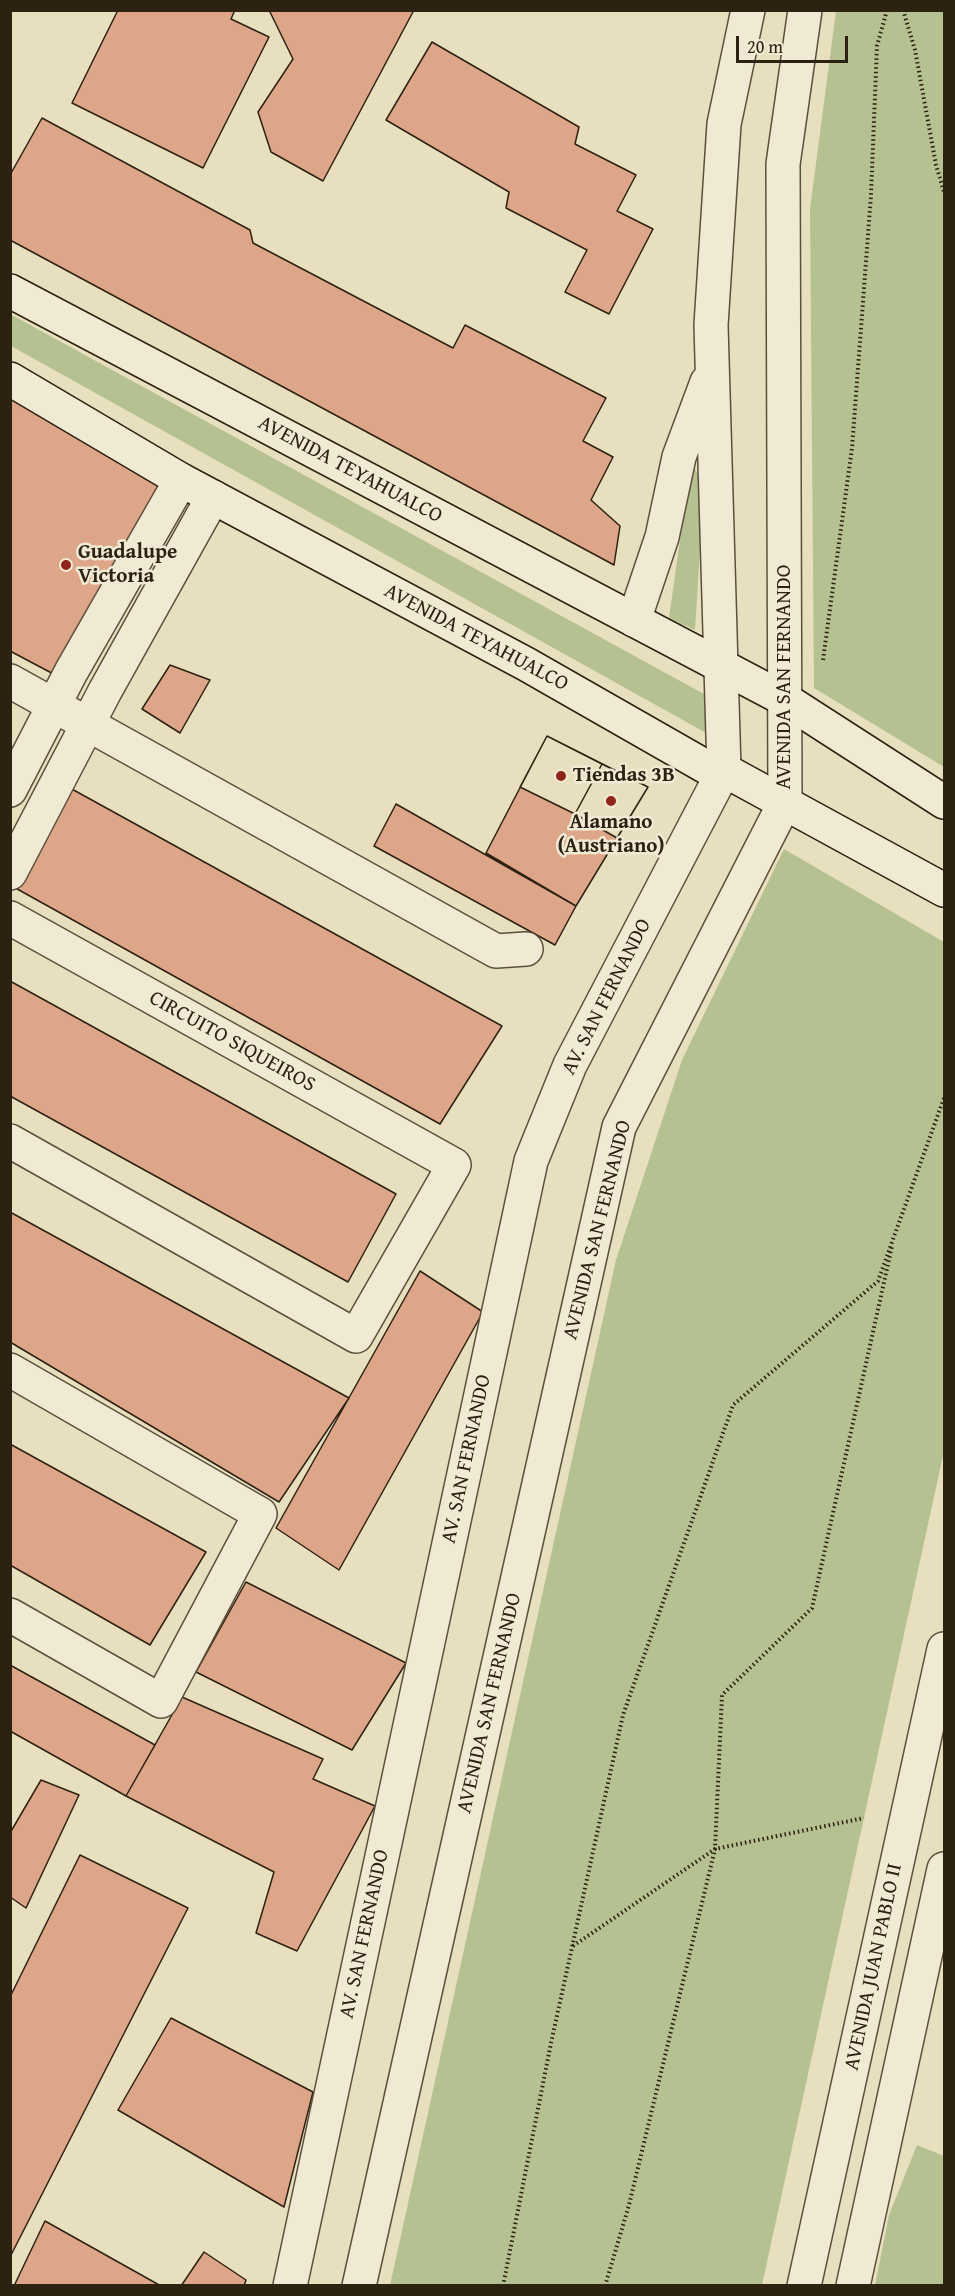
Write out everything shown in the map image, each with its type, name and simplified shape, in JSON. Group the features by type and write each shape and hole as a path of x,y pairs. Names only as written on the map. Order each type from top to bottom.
{"street":[{"name":"AV. SAN FERNANDO","path":"290,2286 531,1161 570,1065 724,770 711,325 723,124 748,10"},
{"name":"AVENIDA SAN FERNANDO","path":"359,2286 619,1128 785,802 783,164 805,10"},
{"name":"AVENIDA TEYAHUALCO","path":"10,291 722,666"},
{"path":"634,620 662,537 679,457 712,366"},
{"name":"AVENIDA TEYAHUALCO","path":"10,379 180,480 526,664 708,768 724,770 945,890"},
{"path":"10,790 54,706 180,480"},
{"path":"10,873 88,724 213,497"},
{"path":"722,666 784,699 945,801"},
{"path":"10,681 496,951 526,949"},
{"name":"CIRCUITO SIQUEIROS","path":"10,918 454,1165 356,1336 10,1141"},
{"path":"10,1370 260,1514 161,1701 10,1615"},
{"name":"AVENIDA JUAN PABLO II","path":"804,2286 945,1649"},
{"path":"853,2286 945,1869"}],"path":[{"path":"819,671 826,651 852,448 871,195 877,46 886,10"},
{"path":"903,10 915,50 936,165 945,192"},
{"path":"503,2286 572,1946 623,1715 733,1405 878,1281 945,1098"},
{"path":"605,2286 629,2205 715,1849 722,1695 812,1608 896,1230"},
{"path":"572,1946 715,1849 864,1818"}],"green space":[{"path":"836,11 944,11 944,767 814,688 810,209"},
{"path":"10,314 704,694 708,734 11,346"},
{"path":"691,461 701,480 695,630 669,618"},
{"path":"784,849 944,942 944,1451 762,2285 390,2285 616,1260 682,1060"},
{"path":"917,2145 944,2156 944,2285 875,2285 889,2215"}],"building":[{"path":"118,10 235,10 231,19 269,37 203,168 72,103"},
{"path":"269,10 414,10 323,181 271,152 258,112 293,59"},
{"path":"432,42 579,127 575,144 636,175 617,211 653,229 609,314 565,292 587,250 506,208 509,192 386,120"},
{"path":"42,118 250,230 253,243 453,348 465,325 606,398 583,441 613,457 591,500 620,526 614,565 10,240 10,175"},
{"name":"Guadalupe Victoria","path":"10,393 167,480 61,678 10,651"},
{"path":"170,665 210,680 180,733 142,709"},
{"name":"Tiendas 3B","path":"547,736 602,764 575,814 520,787"},
{"path":"547,736 648,787 576,906 486,853"},
{"name":"Alamano (Austriano)","path":"602,764 648,787 617,838 575,814"},
{"path":"70,788 502,1026 440,1124 10,885"},
{"path":"396,804 576,906 555,945 374,846"},
{"path":"10,981 396,1194 348,1282 10,1096"},
{"path":"10,1212 349,1398 279,1502 10,1342"},
{"path":"420,1271 483,1312 339,1570 276,1528"},
{"path":"10,1444 206,1552 150,1645 10,1565"},
{"path":"246,1582 406,1663 352,1750 196,1672"},
{"path":"10,1665 155,1745 126,1796 10,1731"},
{"path":"182,1697 323,1759 313,1779 375,1806 297,1951 256,1933 274,1872 126,1796"},
{"path":"41,1780 79,1795 26,1908 10,1897 10,1833"},
{"path":"80,1855 188,1908 10,2257 10,1997"},
{"path":"171,2018 313,2092 284,2207 118,2110"},
{"path":"45,2221 161,2286 14,2286"},
{"path":"204,2252 246,2280 244,2286 181,2286"}],"place":[{"name":"Guadalupe Victoria","path":"66,565"},
{"name":"Tiendas 3B","path":"561,776"},
{"name":"Alamano (Austriano)","path":"611,801"}]}
